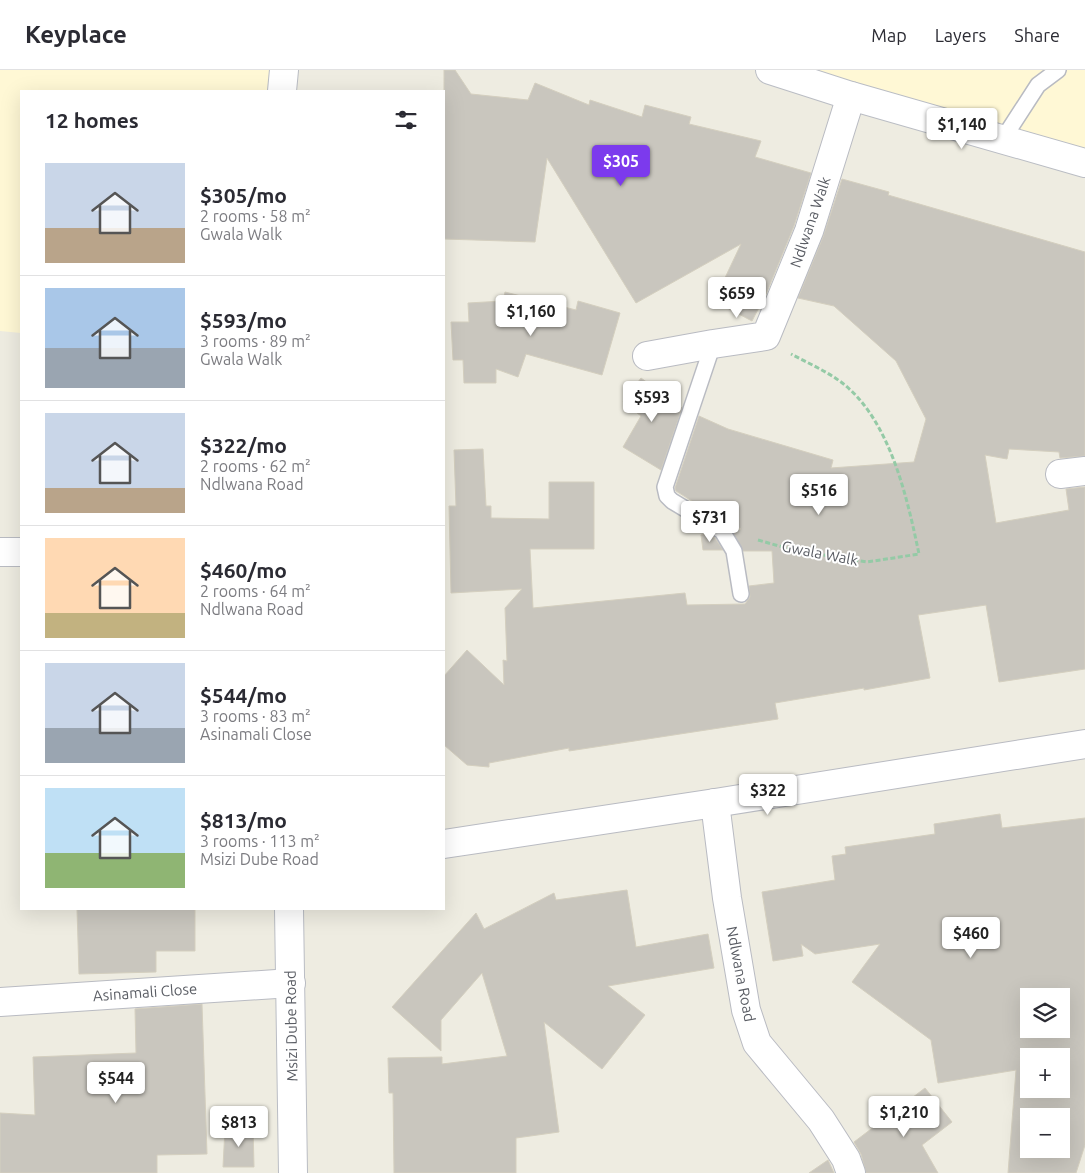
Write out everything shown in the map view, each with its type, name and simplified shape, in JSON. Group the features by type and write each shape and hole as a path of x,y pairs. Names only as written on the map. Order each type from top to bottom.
{"street":[{"path":"272,70 274,90"},
{"path":"282,90 284,70"},
{"path":"770,70 851,96 1085,163"},
{"name":"Ndlwana Walk","path":"766,336 809,231 851,96"},
{"path":"647,356 766,336"},
{"path":"0,552 20,552"},
{"path":"445,844 1085,744"},
{"name":"Ndlwana Road","path":"715,803 727,898 746,1010 757,1043 821,1120 846,1159 851,1173"},
{"name":"Msizi Dube Road","path":"289,910 293,1173"},
{"name":"Asinamali Close","path":"0,1002 291,983"}],"lane":[{"path":"1003,140 1038,86 1058,70"},
{"path":"713,344 666,487 667,496 672,501 722,531 734,551 741,594"}],"path":[{"name":"Gwala Walk","path":"722,531 793,550 867,562 919,554 908,503 877,422 861,400 841,382 788,352 766,336"}],"shaded area":[{"path":"0,70 284,70 281,90 20,90 20,333 0,331"},
{"path":"775,70 1085,70 1085,162"}],"building":[{"path":"444,70 455,70 471,94 528,100 535,83 589,105 590,100 642,117 645,105 691,117 689,124 761,141 755,157 811,173 794,226 767,292 752,321 714,301 741,244 636,303 547,158 535,242 445,239"},
{"path":"842,179 889,192 888,195 1085,252 1085,456 1060,458 1059,452 1009,449 1007,459 985,455 996,523 1069,510 1066,489 1085,487 1085,669 999,682 986,605 918,615 930,678 775,703 778,719 569,751 569,748 489,763 489,767 467,765 445,746 445,675 467,650 504,685 503,660 507,661 505,608 522,589 451,593 449,506 456,506 454,450 483,449 486,506 491,506 491,518 549,519 549,482 594,482 594,549 530,549 533,608 685,593 687,605 745,604 750,597 749,586 774,583 772,551 743,551 732,530 741,529 719,518 676,491 675,488 699,416 728,429 833,460 831,468 914,462 926,419 896,361 834,306 798,298 823,237"},
{"path":"505,292 576,310 578,301 620,313 602,375 526,354 518,377 496,369 496,383 464,383 463,360 453,360 451,322 469,322 468,303 503,301"},
{"path":"641,378 682,408 661,470 623,447 641,416 623,402"},
{"path":"708,534 715,538 723,550 703,550 701,535"},
{"path":"1000,814 1002,828 1085,818 1085,1145 1076,1173 1008,1173 1016,1070 938,1083 931,1040 852,982 880,944 815,954 801,944 803,956 773,961 762,892 835,880 832,856 846,854 845,847 935,834 934,824"},
{"path":"627,890 636,947 708,934 714,968 608,986 645,1015 602,1069 544,1022 559,1132 516,1138 516,1173 394,1173 393,1093 389,1093 388,1058 442,1057 442,1064 507,1056 482,973 441,1020 441,1051 392,1007 476,913 484,929 554,893 556,900"},
{"path":"77,910 195,910 195,951 156,951 156,972 79,974"},
{"path":"202,1004 207,1154 157,1155 157,1173 0,1173 0,1113 35,1115 33,1057 136,1053 135,1009"},
{"path":"925,1088 952,1122 922,1145 938,1173 866,1173 861,1154 854,1142"},
{"path":"253,1127 254,1167 223,1167 225,1128"},
{"path":"828,1160 834,1173 809,1173"}]}
